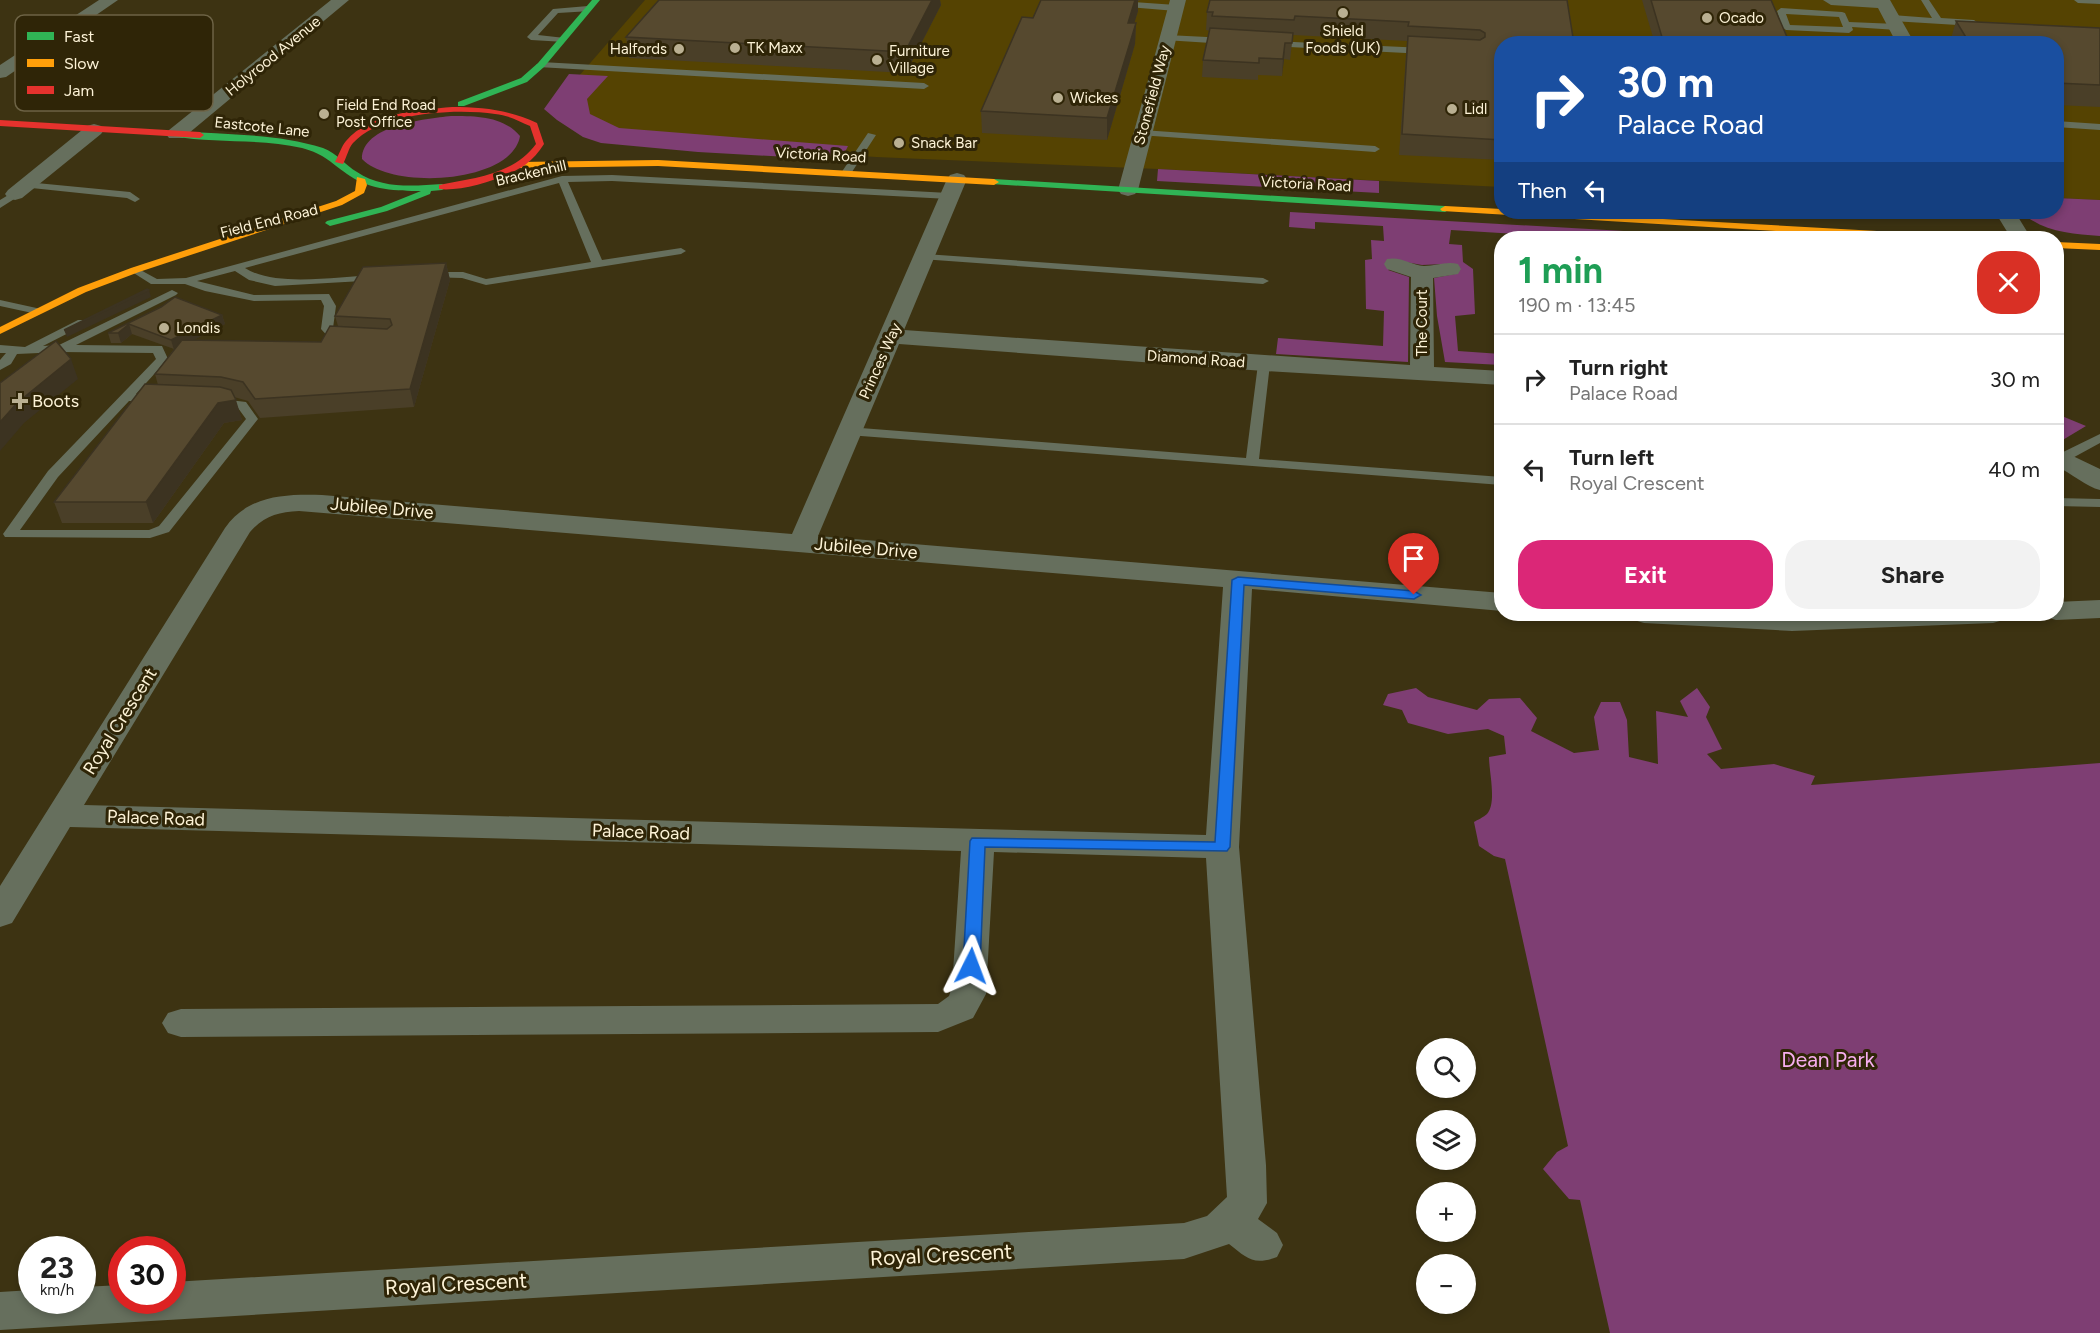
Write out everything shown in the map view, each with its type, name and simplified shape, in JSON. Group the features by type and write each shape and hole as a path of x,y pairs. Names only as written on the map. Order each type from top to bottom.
{"street":[{"path":"87,15 110,0"},
{"name":"Holyrood Avenue","path":"213,104 341,0"},
{"path":"1831,0 1889,12 1902,36"},
{"name":"Stonefield Way","path":"1128,190 1177,4"},
{"path":"339,135 366,129 391,119 445,109 478,99 524,80 541,66 592,5"},
{"path":"0,73 15,63"},
{"path":"516,105 524,80"},
{"path":"445,109 484,109 516,105"},
{"path":"360,179 407,187 443,186 482,179 519,165 534,154 545,133 516,105"},
{"name":"Holyrood Avenue","path":"176,134 204,111"},
{"name":"Eastcote Lane","path":"0,123 176,134 318,136"},
{"path":"340,162 341,150 350,139 366,129"},
{"path":"10,196 94,130"},
{"name":"Eastcote Lane","path":"176,134 302,146 332,154 347,171 360,179"},
{"name":"Victoria Road","path":"593,151 658,163"},
{"name":"Victoria Road","path":"519,165 658,163 846,173 953,188 1128,190 1494,210"},
{"name":"Field End Road","path":"0,332 37,311 102,283 339,203 359,193 362,185 360,179"},
{"name":"Field End Road","path":"319,226 384,209 443,186"},
{"name":"Princes Way","path":"802,542 953,188"},
{"name":"Victoria Road","path":"1639,219 1834,231"},
{"name":"Field End Road","path":"137,271 296,231"},
{"path":"2064,245 2100,247"},
{"path":"1395,264 1422,273 1450,269"},
{"name":"The Court","path":"1422,273 1422,373"},
{"name":"Diamond Road","path":"891,336 1264,364 1494,378"},
{"path":"2064,460 2086,471 2100,482"},
{"name":"Jubilee Drive","path":"239,528 246,517 261,508 285,502 313,503 1494,601"},
{"name":"Royal Crescent","path":"0,914 239,528"},
{"name":"Royal Crescent","path":"0,1311 1184,1241 1221,1229 1246,1203 1246,1175 1222,847 1238,580"},
{"path":"2064,611 2100,609"},
{"path":"1774,621 1817,621"},
{"name":"Palace Road","path":"61,816 1222,847"},
{"path":"180,1023 766,1016 938,1018 956,1013 967,1002 970,987 978,841"},
{"path":"1229,1221 1262,1245"}],"lane":[{"path":"1925,0 1938,21"},
{"path":"2078,0 2100,1"},
{"path":"1106,3 1177,4"},
{"path":"562,40 531,37 556,11 592,5"},
{"path":"1849,30 1842,15 1781,11 1786,27 1849,30 1889,12 1938,21 1984,23"},
{"path":"1167,38 1239,42"},
{"path":"1262,43 1430,52"},
{"path":"541,66 924,86"},
{"path":"2064,125 2100,127"},
{"path":"1142,133 1375,149"},
{"path":"846,173 871,135"},
{"name":"Brackenhill","path":"164,286 562,179 612,178 953,188"},
{"path":"562,179 598,265"},
{"path":"10,196 130,195 135,199"},
{"path":"416,276 463,275 486,282 681,251"},
{"path":"925,257 1263,281"},
{"path":"236,267 253,278 275,283 392,277"},
{"path":"87,348 176,301 164,286 137,271"},
{"path":"186,280 205,288 254,298 324,296 330,306 327,329 336,339 358,339"},
{"path":"141,293 164,286"},
{"path":"61,348 164,286"},
{"path":"0,303 37,311"},
{"path":"0,366 7,361 12,350 98,314"},
{"path":"12,350 158,349 162,359 53,474 10,534 150,534 164,529 252,420 242,405 226,401 204,400"},
{"path":"1252,463 1264,364"},
{"path":"126,397 170,399"},
{"path":"848,431 1494,480"},
{"path":"2064,455 2100,438"},
{"path":"2064,502 2100,503"}],"shaded area":[{"path":"645,0 2100,0 2100,200 2064,198 2064,36 1494,36 1494,187 876,157 638,140 558,100"}],"green space":[{"path":"569,74 608,76 587,99 590,114 619,128 848,146 841,160 698,152 601,143 583,137 544,109"},
{"path":"451,116 488,118 506,124 520,136 512,152 496,164 474,173 449,177 423,178 398,175 377,169 362,159 365,148 372,138 383,131 411,122"},
{"path":"1158,169 1379,181 1379,193 1157,181"},
{"path":"2064,198 2100,200 2100,236 2068,233 2030,219 2064,219"},
{"path":"1290,212 1623,231 1494,233 1451,230 1449,244 1462,245 1463,262 1473,269 1475,314 1455,316 1458,351 1494,354 1494,365 1445,362 1437,316 1434,278 1455,274 1444,264 1422,265 1400,261 1388,270 1409,277 1408,362 1276,354 1278,338 1383,346 1384,311 1366,309 1365,260 1372,259 1371,240 1384,241 1383,226 1315,222 1315,229 1289,227"},
{"path":"2064,417 2086,426 2064,439"},
{"name":"Dean Park","path":"1416,688 1428,697 1477,710 1489,699 1520,698 1537,718 1531,731 1574,753 1599,750 1594,717 1601,702 1620,702 1627,720 1629,757 1658,764 1656,711 1688,717 1680,701 1697,688 1710,707 1706,717 1722,749 1707,754 1721,769 1774,764 1815,776 1811,785 2100,763 2100,1333 1610,1333 1580,1200 1569,1199 1543,1169 1557,1152 1568,1146 1505,859 1494,856 1479,846 1474,822 1486,815 1490,809 1492,795 1489,757 1506,754 1504,736 1488,729 1448,734 1408,723 1402,710 1383,705 1388,694"}],"building":[{"path":"659,0 932,0 905,52 626,37"},
{"name":"Wickes","path":"1041,0 1135,0 1128,23 1136,23 1107,118 981,111 1022,17 1033,18"},
{"path":"1210,0 1567,0 1573,36 1494,36 1494,140 1402,134 1408,36 1480,40 1485,37 1485,33 1480,30 1408,26 1409,22 1295,16 1294,20 1212,16 1213,12 1207,12"},
{"name":"Ocado","path":"1651,0 1771,0 1787,36 1662,36"},
{"path":"1956,21 2100,28 2100,85 2064,83 2064,36 1965,36"},
{"path":"1210,28 1293,33 1292,43 1285,43 1283,59 1259,58 1259,63 1203,60"},
{"path":"446,263 410,389 255,399 243,382 221,377 155,374 182,340 321,342 330,326 387,329 392,325 390,319 335,316 363,267"},
{"path":"147,289 149,290 64,330"},
{"path":"175,297 222,315 171,340 129,324 118,333 108,333 161,307"},
{"path":"56,341 71,359 17,403 0,422 0,383"},
{"path":"145,384 220,387 231,390 236,400 218,403 146,502 54,502"}],"traffic: fast":[{"path":"461,104 524,80 541,65 596,0"},
{"path":"176,134 266,140 302,145 325,152 365,181 387,187 442,187"},
{"path":"994,182 1445,209"},
{"path":"330,223 384,209 427,192"}],"traffic: slow":[{"path":"519,165 658,163 994,182"},
{"path":"0,331 82,290 135,270 339,203 359,193 362,185 360,179"},
{"path":"1445,209 1494,212"},
{"path":"1618,219 1825,231"},
{"path":"2064,245 2100,247"}],"traffic: jam":[{"path":"340,162 348,143 363,130 403,116 452,109 476,109 513,115 534,125 540,144 523,163 482,180 442,187"},
{"path":"0,123 200,135"}],"place":[{"name":"Shield Foods (UK)","path":"1343,13"},
{"name":"Ocado","path":"1707,18"},
{"name":"TK Maxx","path":"735,48"},
{"name":"Halfords","path":"679,49"},
{"name":"Furniture Village","path":"877,60"},
{"name":"Wickes","path":"1058,98"},
{"name":"Lidl","path":"1452,109"},
{"name":"Field End Road Post Office","path":"324,114"},
{"name":"Snack Bar","path":"899,143"},
{"name":"Londis","path":"164,328"},
{"name":"Boots","path":"20,401"}],"route":[{"path":"971,966 978,841 1222,847 1238,580 1414,595"}]}
